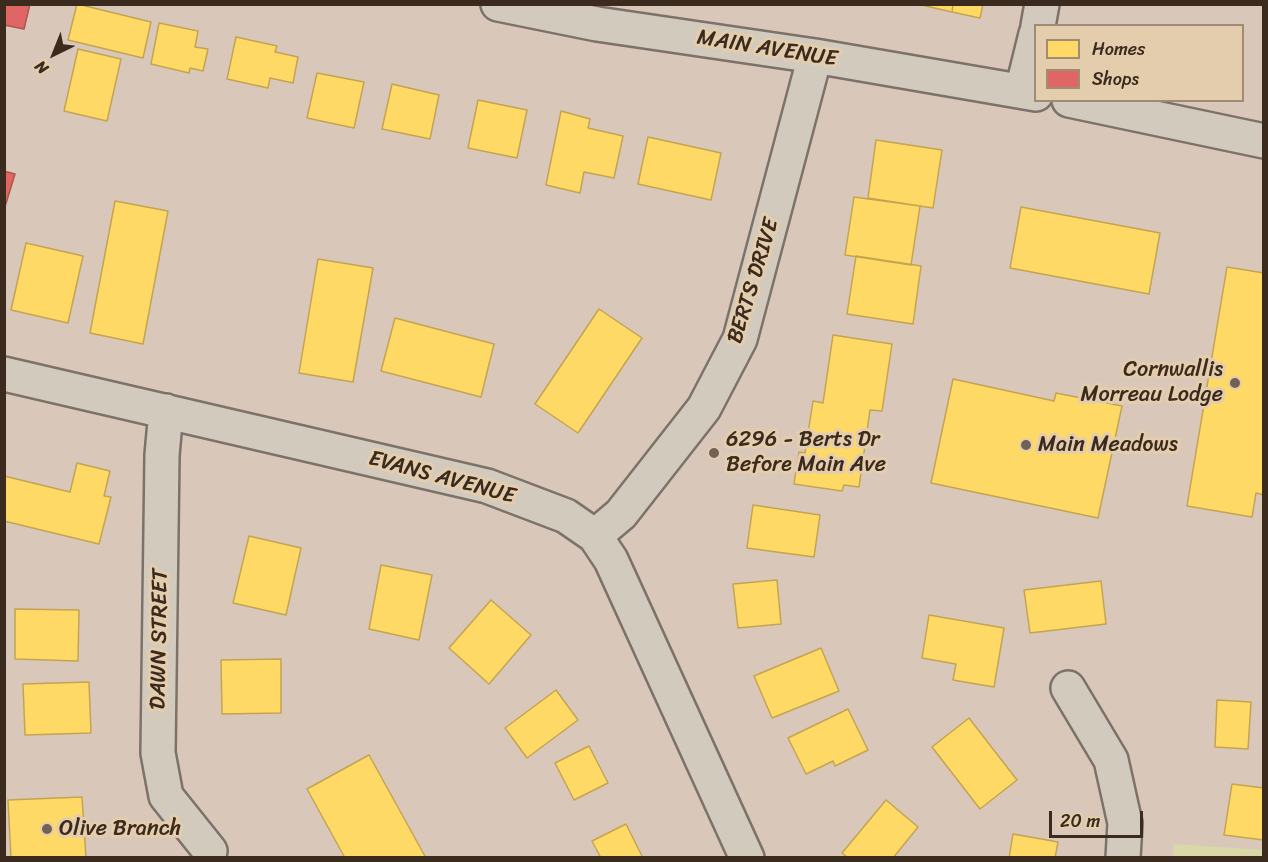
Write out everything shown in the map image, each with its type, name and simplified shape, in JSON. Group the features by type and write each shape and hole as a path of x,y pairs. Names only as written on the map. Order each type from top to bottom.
{"street":[{"name":"MAIN AVENUE","path":"498,4 598,14 815,56 1029,92"},
{"path":"1038,24 1042,4"},
{"path":"1029,92 1034,44"},
{"name":"BERTS DRIVE","path":"595,536 621,514 704,408 740,339 815,56"},
{"path":"1078,102 1263,141"},
{"name":"EVANS AVENUE","path":"4,374 487,486 566,516 595,536 611,560 747,858"},
{"name":"DAWN STREET","path":"166,411 162,467 158,753 166,796 210,851"},
{"path":"1068,688 1111,760 1125,823 1123,858"}],"green space":[{"path":"1174,844 1263,850 1263,857 1173,857"}],"building: Homes":[{"path":"77,4 151,22 143,58 68,40"},
{"path":"917,4 953,4 952,12"},
{"path":"953,4 983,4 980,18 952,12"},
{"path":"159,23 198,31 195,47 208,49 203,71 190,68 189,73 151,64"},
{"path":"236,37 277,46 275,52 298,57 293,83 270,78 268,88 227,79"},
{"path":"78,49 121,59 107,121 64,111"},
{"path":"317,73 364,82 354,128 307,118"},
{"path":"392,84 439,95 430,139 382,129"},
{"path":"478,100 527,110 517,158 468,148"},
{"path":"561,111 590,119 588,128 623,136 614,178 584,172 580,193 546,185"},
{"path":"648,137 721,153 711,200 638,184"},
{"path":"876,140 942,150 933,208 868,198"},
{"path":"854,197 920,206 911,265 845,255"},
{"path":"115,201 168,211 143,344 90,333"},
{"path":"1021,207 1160,233 1149,294 1010,268"},
{"path":"26,243 83,256 68,323 11,310"},
{"path":"856,256 921,266 913,324 847,314"},
{"path":"318,259 373,268 353,382 299,373"},
{"name":"Cornwallis Morreau Lodge","path":"1227,267 1264,273 1264,495 1256,493 1252,517 1187,506"},
{"path":"599,309 642,338 578,433 535,404"},
{"path":"395,318 494,344 481,397 381,371"},
{"path":"833,335 892,344 882,411 870,410 859,487 844,485 842,491 794,484 799,452 805,453 813,401 823,403"},
{"name":"Main Meadows","path":"953,379 1054,401 1056,393 1122,406 1098,518 931,483"},
{"path":"77,463 110,471 104,496 111,497 99,544 4,521 4,476 70,492"},
{"path":"753,505 820,515 814,557 747,548"},
{"path":"249,536 301,548 286,615 233,603"},
{"path":"381,565 432,575 419,640 369,629"},
{"path":"777,580 781,624 738,628 733,584"},
{"path":"1101,581 1106,624 1030,633 1024,590"},
{"path":"491,600 531,635 489,684 449,648"},
{"path":"15,609 79,610 78,661 15,659"},
{"path":"929,615 1004,628 994,687 953,680 956,664 922,658"},
{"path":"821,648 839,691 772,718 754,676"},
{"path":"281,659 281,713 222,714 221,660"},
{"path":"89,682 91,733 25,735 23,684"},
{"path":"556,690 578,720 527,758 505,728"},
{"path":"1217,700 1251,702 1248,749 1215,747"},
{"path":"848,709 868,750 835,766 833,761 806,774 788,738"},
{"path":"969,718 1017,780 980,809 932,747"},
{"path":"589,746 608,783 574,800 555,763"},
{"path":"369,755 426,858 345,858 307,789"},
{"path":"1232,784 1264,788 1264,840 1224,835"},
{"name":"Olive Branch","path":"82,797 86,858 11,858 8,800"},
{"path":"886,800 918,827 893,858 848,858 842,853"},
{"path":"626,824 643,858 601,858 592,841"},
{"path":"1013,834 1058,842 1055,858 1009,858"}],"building: Shops":[{"path":"4,4 30,4 24,29 4,25"},
{"path":"4,171 15,174 4,210"}],"place":[{"name":"Cornwallis Morreau Lodge","path":"1235,383"},
{"name":"Main Meadows","path":"1026,445"},
{"name":"6296 - Berts Dr Before Main Ave","path":"714,453"},
{"name":"Olive Branch","path":"47,829"}]}
